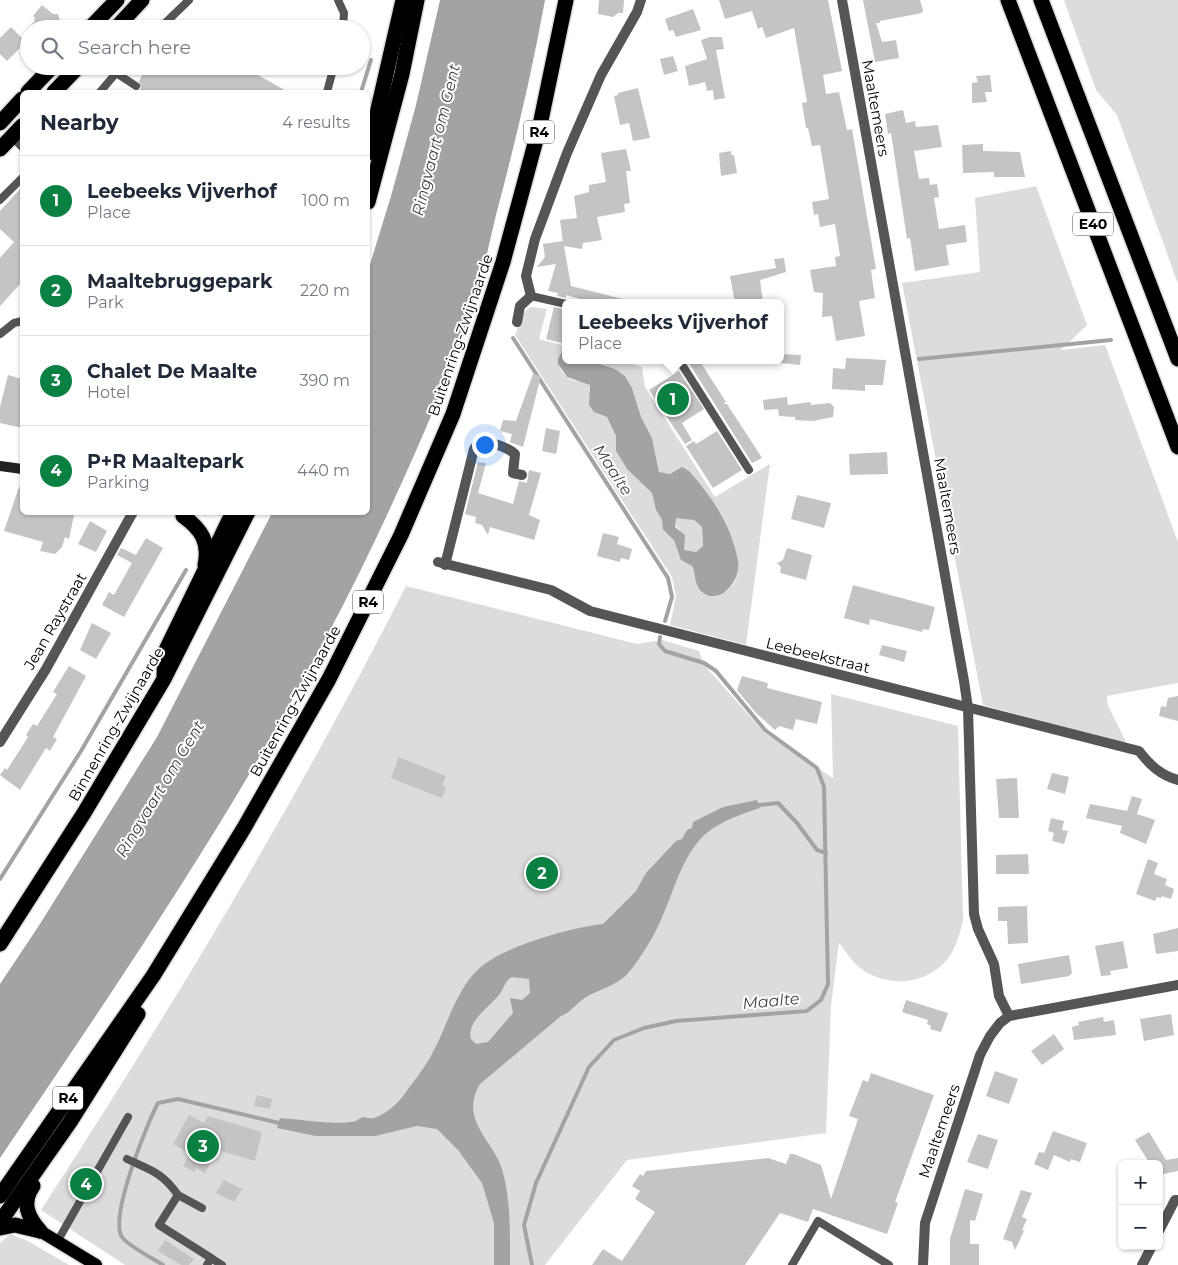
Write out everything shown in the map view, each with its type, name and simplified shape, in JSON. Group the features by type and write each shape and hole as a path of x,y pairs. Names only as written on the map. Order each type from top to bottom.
{"highway":[{"path":"98,20 117,0"},
{"path":"123,20 142,0"},
{"path":"370,145 403,0"},
{"path":"370,194 402,74 417,0"},
{"name":"Buitenring-Zwijnaarde","path":"0,1196 136,1001 244,828 330,679 412,510 453,414 504,262 540,124 566,0"},
{"name":"E40","path":"1008,0 1178,447"},
{"name":"E40","path":"1041,0 1178,359"},
{"path":"30,90 44,75"},
{"path":"56,90 70,75"},
{"path":"0,123 20,101"},
{"path":"0,150 17,142"},
{"path":"182,515 202,532 206,557 203,574"},
{"path":"164,679 165,652 232,515"},
{"name":"Binnenring-Zwijnaarde","path":"0,944 84,813 164,679 246,515"},
{"path":"0,1222 86,1099 139,1012 136,1001"},
{"path":"40,1231 29,1218 26,1206 28,1192 37,1180 42,1162"},
{"path":"0,1228 16,1225 40,1231"}],"main road":[{"path":"0,466 20,470"},
{"path":"40,1231 96,1265"}],"street":[{"path":"517,322 520,306 530,296 526,276 535,239 567,153 601,75 638,12 641,0"},
{"name":"Maaltemeers","path":"842,0 968,708 974,914 978,929 994,964 999,996 1009,1016 1000,1023 990,1036 980,1055 927,1214 923,1243 923,1265"},
{"name":"Leebeekstraat","path":"522,475 513,473 515,454 510,450 483,441 478,443 474,449 442,564 551,590 590,611 1139,751 1150,766 1166,776 1178,780"},
{"name":"Jean Raystraat","path":"0,742 46,669 131,515"},
{"path":"1009,1016 1178,985"},
{"path":"1163,1224 1175,1200 1178,1200"},
{"path":"1142,1265 1150,1250"}],"lane":[{"path":"169,20 190,0"},
{"path":"338,0 344,13 344,20"},
{"path":"102,90 114,75"},
{"path":"125,75 136,86"},
{"path":"328,90 332,75"},
{"path":"0,200 20,180"},
{"path":"530,296 562,303"},
{"path":"0,334 14,323 20,322"},
{"path":"682,364 748,470"},
{"path":"56,1242 128,1117"},
{"path":"128,1159 158,1172 168,1181 178,1195 202,1208"},
{"path":"178,1195 159,1225 209,1262 222,1265"},
{"path":"792,1265 818,1221 889,1265"}],"shaded area":[{"path":"1064,0 1178,0 1178,284 1117,115 1096,90"},
{"path":"1036,186 1087,325 1061,350 1105,345 1178,542 1178,683 1107,696 1108,706 1127,744 983,705 902,283 980,272 975,198"},
{"path":"531,307 547,309 539,339 562,345 559,366 563,373 570,379 590,385 589,391 599,414 607,417 616,436 616,451 627,469 652,493 656,510 662,520 663,531 674,539 680,554 692,566 699,588 714,597 730,588 738,574 737,556 731,537 710,498 689,471 666,474 659,472 652,438 641,417 632,388 625,376 615,369 600,364 632,364 642,367 645,387 715,497 770,464 746,645 670,625 676,596 672,577 515,335 524,312"},
{"path":"676,518 694,520 702,527 703,546 696,552 684,550 680,530 674,524"},
{"path":"406,586 637,644 662,640 699,651 704,665 765,733 833,778 831,694 958,726 963,921 956,944 948,959 935,971 914,980 891,981 869,974 856,965 839,943 831,1006 826,1133 627,1160 545,1265 125,1265 41,1210 138,1058 232,903 321,746"},
{"path":"10,1234 26,1240 69,1265 0,1265 0,1243"}],"water":[{"name":"Ringvaart om Gent","path":"440,0 545,0 523,108 477,292 446,379 393,502 352,588 260,756 159,919 0,1158 0,984 157,737 271,515 370,515 370,264 416,105"},
{"path":"562,352 562,364 600,364 615,369 625,376 632,388 641,417 652,438 659,472 670,474 682,467 689,471 706,491 726,524 738,561 736,576 728,590 715,596 701,591 696,582 692,566 681,560 674,540 663,530 662,520 656,510 652,493 627,469 616,451 616,436 607,417 594,412 589,405 590,385 567,377 558,364 558,359","holes":["676,518 694,520 702,527 703,546 696,552 684,550 685,535 675,527"]},
{"path":"757,800 760,808 718,825 697,843 685,861 654,934 630,971 619,981 582,1000 480,1084 473,1108 475,1119 497,1158 505,1181 509,1217 510,1265 494,1265 494,1223 482,1183 458,1150 437,1129 417,1126 375,1136 316,1136 277,1128 280,1118 330,1123 349,1122 363,1117 374,1118 389,1110 401,1098 426,1064 460,993 466,983 482,966 507,951 557,933 603,924 636,891 646,873 676,841 682,839 687,830 692,828 693,822 723,807","holes":["512,977 529,979 530,993 522,1000 510,998 513,1013 488,1042 476,1044 471,1039 472,1027 480,1015 500,994 507,981"]}],"building":[{"path":"599,0 624,0 623,13 618,13 613,17 598,14"},
{"path":"719,0 828,0 842,71 823,75 826,94 839,92 847,130 852,129 876,269 871,270 875,298 859,301 865,336 836,341 832,316 822,317 823,293 814,292 810,270 836,266 835,257 840,256 835,224 820,227 818,214 814,215 812,202 829,199 820,145 812,146 808,128 806,128 802,103 807,102 794,28 766,38 762,27 758,29 752,11 725,19"},
{"path":"863,0 920,0 922,13 876,23 882,42 896,40 899,58 875,62"},
{"path":"42,5 53,14 58,14 60,20 34,20 33,16"},
{"path":"693,9 701,30 676,37 673,30 669,31 665,19"},
{"path":"11,27 20,36 20,48 7,61 0,54 0,38"},
{"path":"710,37 722,37 724,49 716,50 725,98 714,100 713,90 707,91 705,82 689,86 685,66 707,59 701,40"},
{"path":"673,56 678,71 664,75 660,59"},
{"path":"142,75 258,75 284,90 138,90 141,89 139,81"},
{"path":"990,75 992,92 985,92 987,102 972,103 972,83 978,82 976,76"},
{"path":"638,88 650,138 633,141 629,123 620,125 614,96 618,95 618,93"},
{"path":"903,110 906,123 915,121 916,127 938,125 942,147 914,151 919,179 929,178 930,185 937,184 939,197 934,198 939,229 965,225 967,242 946,245 949,265 915,271 910,238 907,239 891,133 888,134 885,114"},
{"path":"983,144 983,151 1020,152 1025,177 994,177 994,172 963,173 962,145"},
{"path":"626,149 631,171 626,171 630,203 624,204 625,212 597,217 602,240 583,243 582,249 564,246 571,286 623,299 580,299 566,295 566,298 557,296 558,293 548,291 556,264 537,267 545,257 543,244 563,241 560,220 577,218 574,196 589,192 589,185 606,182 601,153"},
{"path":"731,151 731,155 734,155 737,173 721,176 719,153"},
{"path":"20,189 20,284 0,306 0,258 14,242 0,229 0,211"},
{"path":"784,258 786,272 760,280 762,299 734,299 730,276 776,268 774,259"},
{"path":"554,307 562,309 562,343 546,339"},
{"path":"784,354 801,355 800,365 784,363"},
{"path":"846,358 886,360 883,385 865,385 865,391 832,389 833,368 845,369"},
{"path":"690,364 702,364 726,402 723,404 727,404 762,458 752,463"},
{"path":"679,371 704,409 682,423 692,440 685,444 649,390"},
{"path":"533,374 541,376 523,447 510,442 512,434 500,431 503,420 516,421"},
{"path":"8,375 20,378 20,428 0,423 0,407"},
{"path":"787,397 788,405 810,402 811,405 830,403 834,407 833,417 813,421 795,420 795,417 779,416 778,409 764,410 763,400"},
{"path":"546,428 560,431 556,454 542,451"},
{"path":"717,431 742,470 713,488 686,446 694,441 696,444"},
{"path":"887,452 888,474 850,475 849,454"},
{"path":"478,462 486,463 478,493 513,504 519,481 527,483 529,470 541,473 529,515 540,520 534,540 490,527 488,535 482,525 475,523 476,517 465,514"},
{"path":"19,487 20,515 74,515 69,539 65,537 62,547 55,554 40,551 43,542 4,531"},
{"path":"797,495 831,503 824,528 791,519"},
{"path":"90,521 107,531 96,552 78,544"},
{"path":"603,533 619,537 617,544 632,549 629,560 621,558 620,562 597,556"},
{"path":"146,538 163,548 124,617 102,605 109,592 114,595 132,563 117,555 121,548 136,555"},
{"path":"787,548 812,555 806,580 780,573 781,567 777,563 783,560"},
{"path":"853,585 935,607 929,630 923,629 922,632 870,619 869,625 844,618"},
{"path":"92,623 111,633 96,659 80,650"},
{"path":"882,645 907,651 904,662 879,655"},
{"path":"69,666 86,676 53,737 57,739 50,751 46,748 20,790 0,775 5,768 7,770 28,737 26,735 33,724 37,726 57,694 53,692"},
{"path":"742,676 768,683 767,688 822,702 817,724 796,719 793,730 779,726 775,730 756,713 737,690"},
{"path":"1178,696 1178,721 1159,716 1161,706 1166,707 1168,698"},
{"path":"399,757 446,776 442,786 446,787 442,798 391,778"},
{"path":"1052,773 1069,777 1065,794 1047,789"},
{"path":"1017,778 1019,818 999,818 996,779"},
{"path":"1132,796 1142,799 1137,814 1155,820 1146,844 1120,833 1122,826 1086,818 1090,804 1127,811"},
{"path":"1051,818 1064,821 1062,830 1068,831 1064,844 1052,841 1054,833 1048,831"},
{"path":"1028,854 1029,874 996,874 996,855"},
{"path":"1148,859 1158,863 1154,874 1167,879 1165,885 1174,889 1171,899 1162,896 1161,898 1157,897 1155,901 1136,894"},
{"path":"1027,906 1028,943 1008,944 1007,921 998,921 998,907"},
{"path":"1178,928 1178,951 1156,954 1153,934"},
{"path":"1123,941 1128,968 1110,971 1111,975 1101,976 1095,946"},
{"path":"1069,955 1072,973 1069,976 1021,984 1018,964"},
{"path":"906,1000 948,1013 941,1032 930,1029 931,1026 927,1024 928,1020 902,1012"},
{"path":"1171,1014 1174,1035 1144,1041 1140,1019"},
{"path":"1103,1017 1104,1022 1114,1020 1116,1035 1074,1040 1072,1027 1079,1025 1078,1022"},
{"path":"1054,1034 1064,1049 1042,1065 1031,1051"},
{"path":"995,1071 1018,1079 1009,1104 986,1096"},
{"path":"871,1073 934,1095 895,1202 898,1203 887,1234 813,1209 808,1222 780,1213 745,1265 592,1265 603,1249 622,1261 655,1212 635,1199 640,1191 632,1186 640,1174 643,1176 646,1171 768,1158 786,1164 790,1154 794,1154 821,1165 831,1199 858,1119 849,1116 863,1080 868,1082"},
{"path":"257,1095 272,1099 270,1109 254,1106"},
{"path":"189,1115 204,1123 208,1116 262,1132 255,1161 218,1150 205,1173 196,1168 194,1172 183,1166 190,1154 173,1144"},
{"path":"1053,1131 1087,1143 1080,1162 1071,1159 1070,1162 1054,1155 1048,1170 1034,1164 1039,1152 1044,1153"},
{"path":"1149,1132 1166,1160 1178,1158 1178,1171 1163,1174 1163,1160 1148,1160 1135,1140"},
{"path":"978,1134 998,1140 988,1169 967,1162"},
{"path":"224,1180 242,1189 234,1202 216,1193"},
{"path":"965,1189 983,1194 975,1221 970,1220 970,1244 979,1244 979,1265 950,1265 950,1239"},
{"path":"1021,1190 1032,1193 1022,1217 1027,1219 1022,1230 1024,1231 1015,1250 1012,1242 1003,1239"},
{"path":"165,1240 194,1259 189,1265 181,1265 158,1251"}],"waterway":[{"path":"362,90 366,75"},
{"name":"Maalte","path":"513,338 668,578 672,597 665,621"},
{"path":"919,359 1111,340"},
{"path":"0,879 81,751 186,570"},
{"name":"Maalte","path":"532,1265 524,1225 536,1183 589,1067 614,1040 644,1028 676,1021 807,1011 821,1000 828,984 824,787 817,768 765,730 716,671 704,663 665,651 659,644 660,637"},
{"path":"759,805 778,803 797,823 817,850 826,853"},
{"path":"163,1265 125,1241 119,1226 131,1170 158,1103 178,1099 279,1123"}],"place":[{"name":"Leebeeks Vijverhof","path":"673,399"},
{"name":"Maaltebruggepark","path":"542,873"},
{"name":"Chalet De Maalte","path":"203,1146"},
{"name":"P+R Maaltepark","path":"86,1184"}]}
